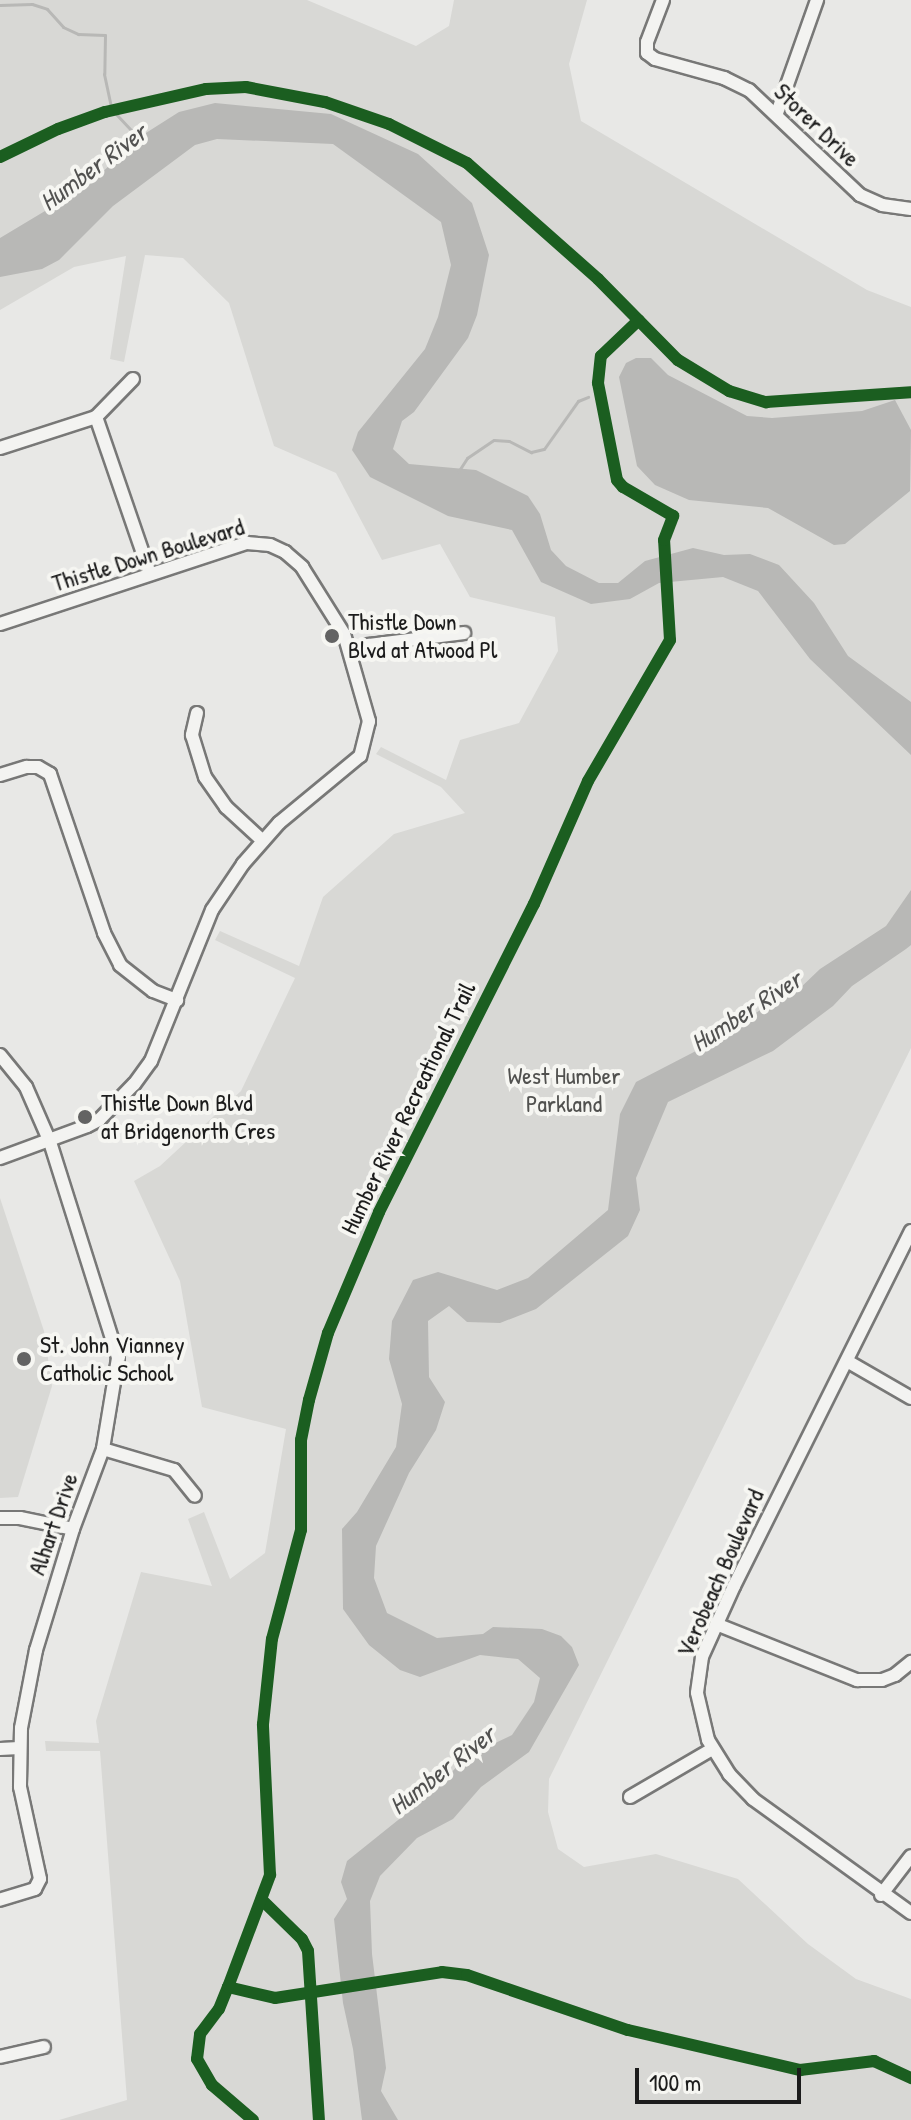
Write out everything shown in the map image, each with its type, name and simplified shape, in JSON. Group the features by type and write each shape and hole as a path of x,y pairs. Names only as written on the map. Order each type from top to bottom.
{"street":[{"name":"Storer Drive","path":"663,0 647,42 647,53 660,61 724,78 749,90 777,113 832,172 860,195 882,205 911,209"},
{"path":"777,113 817,0"},
{"path":"0,448 96,417 133,379"},
{"path":"96,417 150,574"},
{"name":"Thistle Down Boulevard","path":"0,624 247,543 270,545 285,552 307,574 350,651 369,721 360,756 279,823 212,910 151,1061 128,1091 99,1120 50,1142 0,1158"},
{"path":"350,651 369,645 464,633"},
{"path":"197,713 192,735 205,777 226,807 263,841"},
{"path":"0,775 27,767 38,767 50,774 104,933 120,965 141,984 177,1000"},
{"name":"Alhart Drive","path":"0,1055 26,1087 50,1142 118,1358 103,1449 73,1529 36,1650 19,1748 20,1787 40,1879 35,1889 0,1900"},
{"name":"Verobeach Boulevard","path":"911,1231 716,1624 697,1678 698,1707 712,1749 729,1774 753,1799 881,1895 911,1913"},
{"path":"847,1361 911,1398"},
{"path":"103,1449 174,1470 195,1496"},
{"path":"0,1518 20,1518 73,1529"},
{"path":"716,1624 857,1680 882,1680 895,1675 911,1662"},
{"path":"0,1749 19,1748"},
{"path":"630,1797 712,1749"},
{"path":"881,1895 911,1856"},
{"path":"0,2057 44,2047"}],"shaded area":[{"name":"West Humber Parkland","path":"0,0 307,0 416,46 449,26 454,0 587,0 569,64 581,121 867,290 911,307 911,1048 549,1779 548,1812 558,1849 584,1867 656,1854 738,1879 808,1944 856,1979 911,1999 911,2120 59,2120 127,2100 100,1751 46,1751 45,1741 99,1743 96,1721 141,1572 212,1586 188,1519 204,1512 230,1579 265,1553 286,1429 202,1407 180,1281 134,1181 160,1166 241,1091 295,978 215,940 220,931 299,966 323,897 394,834 465,813 441,787 376,754 381,747 446,780 460,740 519,723 558,651 555,617 470,597 440,544 382,560 336,473 274,446 229,303 183,258 145,255 124,362 110,359 126,256 74,267 0,310"},
{"path":"215,103 331,114 418,154 472,203 489,255 477,315 468,338 414,412 402,421 393,449 409,464 476,470 528,496 540,514 551,550 566,566 599,583 618,583 645,561 693,548 724,555 750,554 779,565 814,603 848,656 911,702 911,755 810,659 758,591 723,577 659,583 630,599 591,604 541,582 512,530 448,516 370,477 352,450 358,432 425,349 438,317 451,265 441,222 333,144 217,139 195,145 113,206 59,260 42,269 0,277 0,238 90,184 138,138 179,112"},
{"path":"636,358 651,358 668,375 747,416 772,418 862,411 895,400 911,430 910,491 845,544 834,545 768,508 689,500 655,485 637,466 619,377 626,363"},
{"path":"911,890 911,945 852,986 833,1006 773,1051 668,1102 636,1178 640,1210 628,1236 536,1309 500,1323 467,1322 449,1306 428,1321 429,1377 445,1402 436,1430 409,1473 376,1546 374,1578 387,1613 437,1638 483,1634 493,1627 542,1629 561,1636 572,1647 579,1665 529,1752 481,1787 453,1819 417,1838 380,1876 370,1901 372,1954 386,2068 381,2091 398,2120 362,2120 353,2049 343,2003 334,1919 347,1899 341,1882 347,1861 433,1792 466,1757 512,1735 534,1702 540,1678 518,1659 480,1655 420,1677 400,1670 369,1645 343,1609 342,1529 357,1512 396,1447 402,1404 389,1359 392,1321 413,1280 438,1272 497,1290 528,1278 608,1210 620,1114 636,1082 721,1038 767,1005 797,991 820,969 886,926"},
{"name":"St. John Vianney Catholic School","path":"0,1198 44,1331 52,1386 18,1497 0,1498"}],"waterway":[{"path":"0,5 32,4 47,9 63,27 78,34 105,35 104,74 111,106"},
{"name":"Humber River","path":"116,114 140,140"},
{"path":"458,472 467,458 494,440 509,441 531,452 544,449 578,401 588,397"}],"cycle path":[{"path":"0,157 58,129 105,112 206,89 246,87 325,102 389,124 467,163 598,279 678,360 729,391 766,402 911,392"},
{"name":"Humber River Recreational Trail","path":"253,2120 212,2085 197,2059 200,2034 219,2009 270,1875 263,1724 272,1639 301,1530 301,1440 309,1400 328,1333 379,1212 534,904 588,781 670,640 664,540 673,516 623,487 617,480 598,383 601,356 639,320"},
{"path":"263,1901 302,1939 308,1951 319,2120"},
{"path":"228,1987 275,1998 442,1972 467,1975 628,2030 800,2070 874,2061 911,2078"}],"place":[{"name":"Thistle Down Blvd at Atwood Pl","path":"332,636"},
{"name":"Thistle Down Blvd at Bridgenorth Cres","path":"85,1117"},
{"name":"St. John Vianney Catholic School","path":"24,1359"}]}
